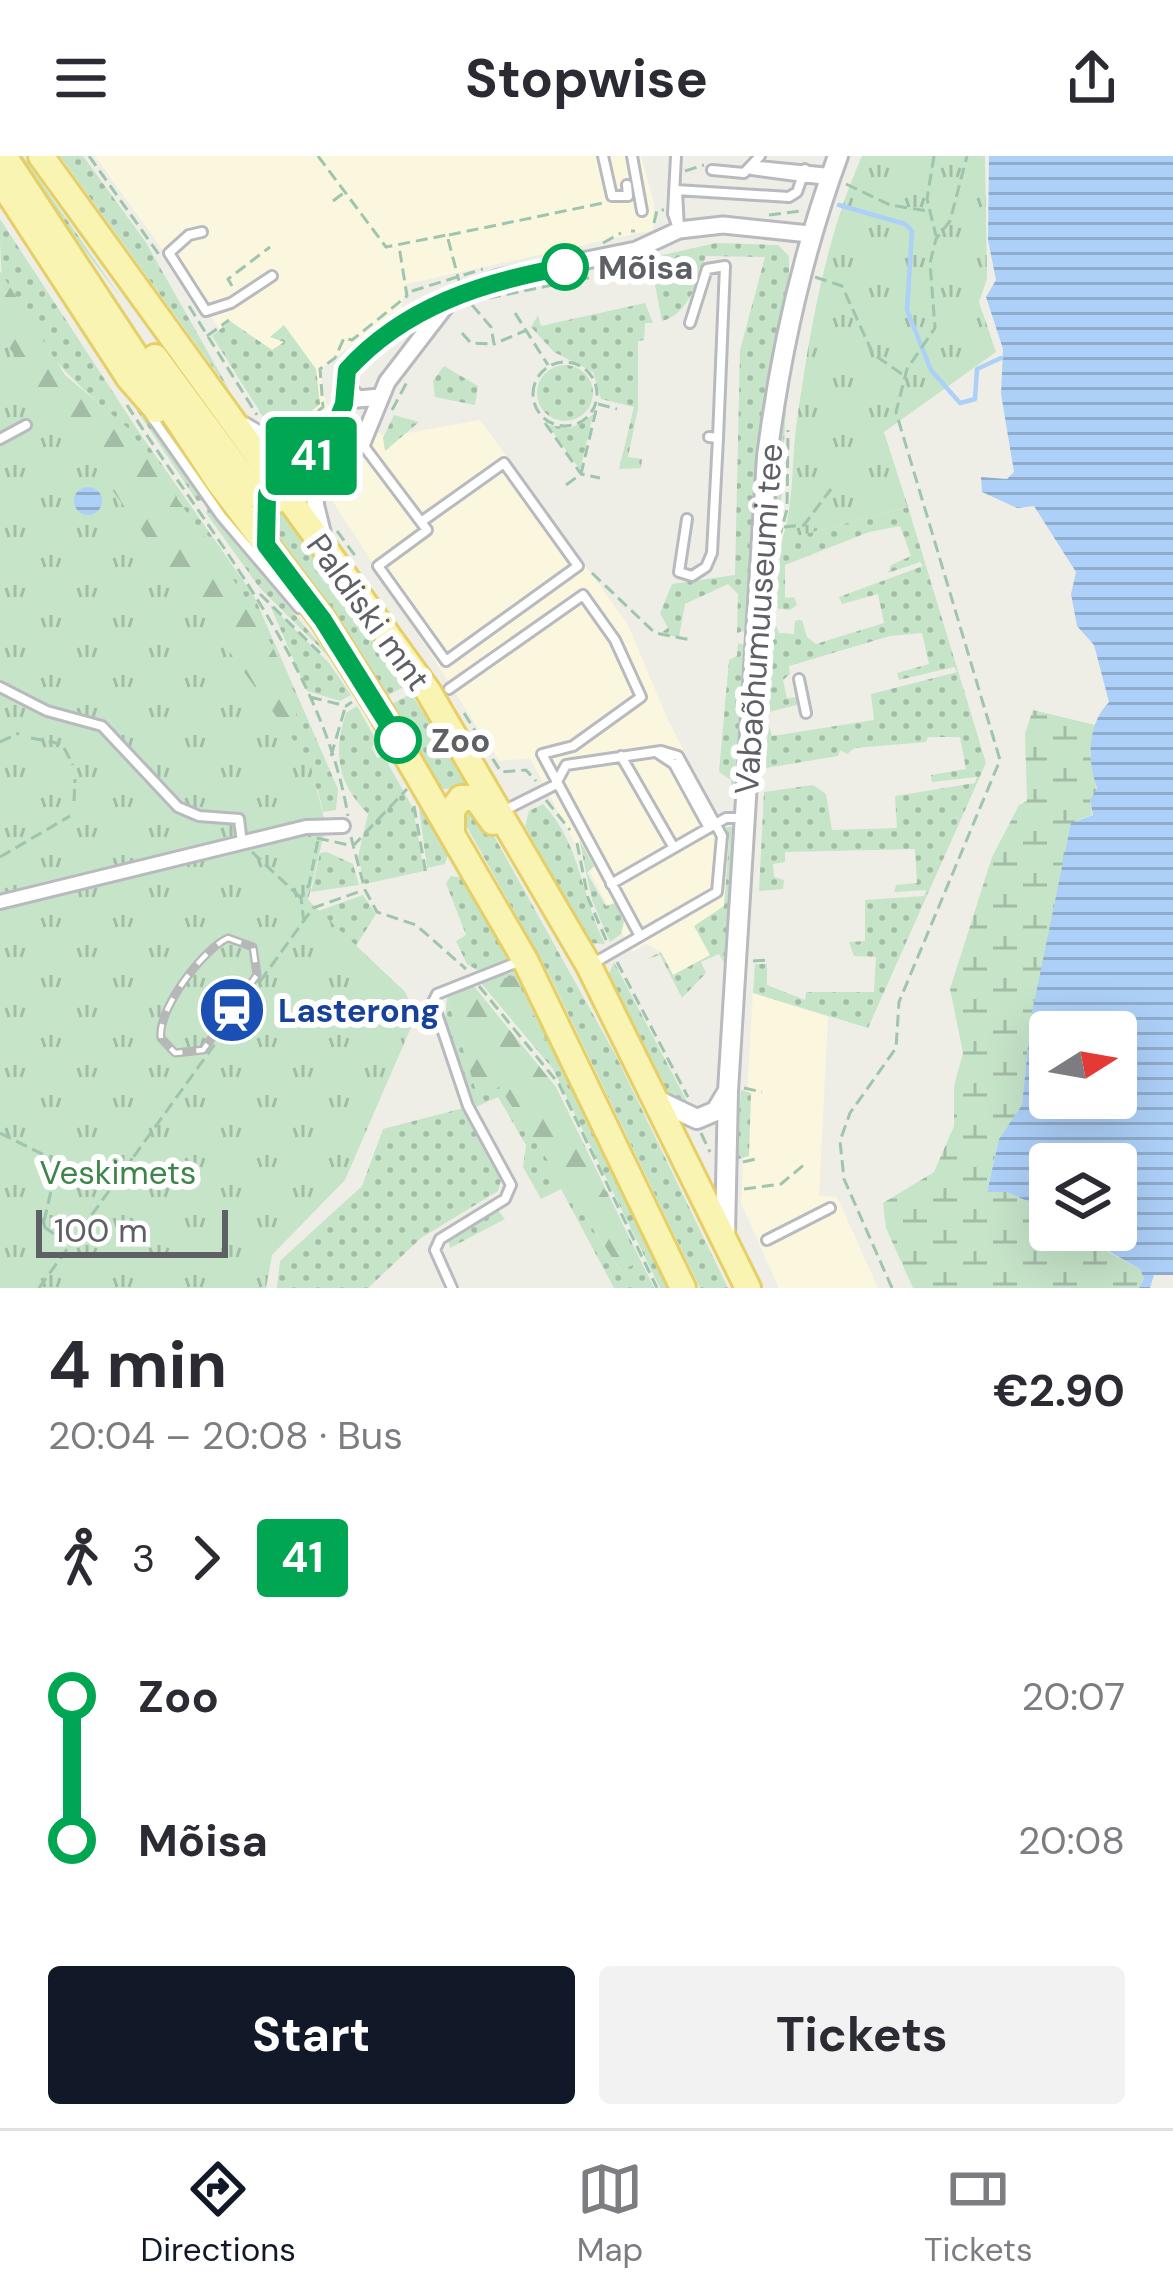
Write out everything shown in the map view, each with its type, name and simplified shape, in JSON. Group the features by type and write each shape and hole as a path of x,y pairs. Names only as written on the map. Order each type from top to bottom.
{"main road":[{"name":"Paldiski mnt","path":"4,156 218,481 323,620 452,833 525,960 683,1288"},
{"name":"Paldiski mnt","path":"41,156 226,412 274,494 338,566 428,691 589,966 748,1288"},
{"name":"Paldiski mnt","path":"0,180 129,378 218,481"},
{"path":"50,223 274,494 266,545"},
{"path":"452,833 456,803 476,798 502,837 531,863"}],"street":[{"name":"Vabaõhumuuseumi tee","path":"725,1235 766,457 775,389 809,234 838,172"},
{"path":"274,494 330,433 347,389 347,370 418,312 644,248 679,230 723,226 809,234"},
{"path":"347,389 358,399 384,389 463,300"},
{"path":"274,494 325,481 367,449 384,389 379,362 362,359"},
{"path":"226,412 278,445 309,442 330,433"},
{"path":"325,481 316,518 338,566"},
{"path":"0,902 306,827 343,826"},
{"path":"658,1101 697,1119 716,1111 732,1088"}],"lane":[{"path":"603,156 612,196 628,196 627,185"},
{"path":"632,156 642,211"},
{"path":"676,156 674,211 679,230"},
{"path":"712,170 757,164 804,174 838,172"},
{"path":"676,190 788,197 804,174"},
{"path":"676,190 679,230"},
{"path":"202,232 170,248 169,260 206,311 231,303 272,276"},
{"path":"687,519 677,561 679,572 692,576 706,567 712,553 725,266 707,269 690,322"},
{"name":"Paldiski mnt","path":"129,378 191,475 256,561 301,609 323,620"},
{"path":"0,439 26,425"},
{"path":"367,449 421,522 427,530 378,566 446,661 578,566 504,463 421,522"},
{"path":"448,689 583,595 615,640 641,697 573,746 542,754 640,936"},
{"path":"800,679 806,713"},
{"path":"0,687 47,711 102,726 178,807 199,816 239,819 242,843"},
{"path":"501,812 556,785 566,765 655,752 678,756 712,826 722,836 717,892 589,966"},
{"path":"621,757 674,848"},
{"path":"611,884 712,826 745,818"},
{"path":"452,1288 435,1250 440,1239 505,1199 511,1186 468,1106 434,1002 436,994 525,960"},
{"path":"767,1240 830,1208"}],"path":[{"path":"89,156 170,274"},
{"path":"318,156 386,247 601,205"},
{"path":"892,1288 844,1179 840,1141 850,1113 896,1048 898,1002 1000,760 899,431 897,391 932,339 935,317 929,279 936,239 928,211 934,156"},
{"path":"936,239 950,221 967,156"},
{"path":"677,173 706,164 712,170"},
{"path":"838,172 890,205 928,211"},
{"path":"333,201 344,193"},
{"path":"767,215 796,214 806,208"},
{"path":"645,229 654,228 657,210 674,211"},
{"path":"447,235 463,300 491,328 494,344"},
{"path":"236,291 228,279 270,247"},
{"path":"812,285 817,260"},
{"path":"463,300 642,267"},
{"path":"813,276 842,286 873,354 904,375"},
{"path":"183,295 259,418"},
{"path":"515,313 548,366"},
{"path":"207,336 229,320"},
{"path":"462,333 471,343 494,344 526,330"},
{"path":"566,485 581,474 597,404 595,381 585,368 563,362 548,366 533,392 581,474 600,478"},
{"path":"386,425 410,375"},
{"path":"597,404 617,409"},
{"path":"545,419 574,424 597,404"},
{"path":"778,543 788,429"},
{"path":"325,481 367,449"},
{"path":"782,526 804,525 831,488"},
{"path":"592,573 655,633 691,640"},
{"path":"330,663 258,593 331,756 365,890 377,912 416,925 475,978 559,1084 657,1288"},
{"path":"306,696 346,706 355,701 348,686"},
{"path":"331,756 346,706"},
{"path":"0,742 20,734"},
{"path":"31,738 62,744 73,765"},
{"path":"74,801 75,779"},
{"path":"353,846 408,788 426,874"},
{"path":"548,804 576,840 590,906 713,1159 729,1165 760,1158"},
{"path":"0,857 70,816"},
{"path":"304,922 301,898 320,841 353,846"},
{"path":"242,843 301,898"},
{"path":"39,1288 66,1243 313,908 365,890"},
{"path":"745,962 770,960"},
{"path":"732,1088 762,1092"},
{"path":"0,1133 110,1185"},
{"path":"48,1157 54,1178 43,1226 66,1243"},
{"path":"730,1189 781,1184 806,1163"}],"shaded area":[{"path":"95,156 641,156 654,204 653,230 406,284 401,309 319,369 326,404 386,437 480,420 628,625 667,718 729,840 722,948 673,976 661,952 646,944 632,952 530,758 500,761 492,750 247,367"},
{"path":"753,993 828,1017 819,1196 837,1197 878,1288 779,1288 741,1203"}],"green space":[{"path":"13,156 23,156 121,298"},
{"path":"60,156 83,156 145,241 230,391"},
{"path":"862,156 985,156 987,279 979,302 996,352 884,432 908,507 782,540 814,319 838,220"},
{"path":"0,196 203,501 197,501 0,204"},
{"path":"0,219 139,432 254,596 338,789 336,810 323,812 318,791 56,415 129,430 55,360 23,320 2,276"},
{"path":"716,243 778,245 789,256 789,283 768,395 748,630 737,633 738,594 728,584 685,604 679,637 659,634 668,628 660,613 672,584 735,575 740,350 765,257 706,256 686,304 662,321 652,270 663,255"},
{"path":"0,271 65,375 129,429 255,611 299,702 289,748 263,700 57,415 0,430"},
{"path":"645,303 653,323 645,323 644,340 638,341 638,408 628,457 642,459 641,468 619,469 634,407 601,399 593,372 554,352 531,327 538,315 541,326"},
{"path":"799,319 786,400 781,511 768,544 780,403"},
{"path":"230,321 272,350 284,342 270,337 284,325 316,369 320,404 289,430 272,431 212,336"},
{"name":"Veskimets","path":"0,335 310,763 326,826 308,900 406,993 415,1018 345,1180 272,1255 266,1288 0,1288"},
{"path":"565,365 585,373 593,393 585,413 565,421 545,413 537,393 545,373"},
{"path":"444,366 478,386 475,405 435,397 433,381"},
{"path":"394,415 419,422 385,451 383,438"},
{"path":"593,415 580,470 548,425 571,428"},
{"path":"908,507 986,763 868,1028 753,993 755,964 767,964 767,985 805,1000 806,992 874,992 876,957 854,956 849,942 865,941 865,900 924,896 926,890 894,892 896,885 917,883 915,849 785,852 785,862 773,864 774,877 784,880 783,889 759,891 764,792 813,785 826,794 832,830 897,828 895,796 975,783 977,777 932,782 931,775 966,769 960,737 928,737 926,742 855,748 847,754 840,750 838,756 766,768 768,723 772,736 874,720 871,694 957,672 954,667 899,680 897,673 929,664 922,633 890,636 789,666 790,674 783,680 787,698 798,697 800,704 769,712 774,620 779,633 794,634 795,621 802,620 807,637 816,644 884,623 878,594 842,604 839,597 923,566 920,562 888,573 891,565 911,556 900,526 869,532 785,565 785,598 794,597 797,605 790,610 775,608 782,540"},
{"path":"208,508 337,665 259,587 206,513"},
{"path":"273,512 281,513 405,686 385,697 332,610 277,540"},
{"path":"270,605 329,663 351,695 340,701 307,691"},
{"path":"738,643 748,646 740,794 731,793 731,780 719,772 729,660 737,656"},
{"path":"411,694 472,786 437,790 390,705"},
{"path":"357,706 375,738 372,748 377,758 383,755 413,808 424,871 365,884 358,857 368,814 344,779 339,754 346,713"},
{"path":"1033,710 1095,725 1090,754 1097,793 1090,801 1092,815 1075,821 1029,1011 1022,1105 999,1139 987,1191 1007,1192 1029,1202 1029,1251 1108,1251 1140,1269 1144,1279 1139,1288 913,1288 886,1228 883,1203 934,1172 954,1126 954,1086 963,1053 950,989 992,857 1019,805 1027,801 1025,733"},
{"path":"418,800 449,851 445,864 427,868"},
{"path":"543,804 573,853 605,944 589,943 525,826 529,811"},
{"path":"466,806 479,809 615,1054 728,1288 700,1288 549,974 462,818"},
{"path":"734,826 731,953 726,967 719,954 701,962 706,973 682,998 660,955 647,959 661,952 673,975 710,955 694,926 724,906 729,840 724,828"},
{"path":"579,839 594,866 587,873 606,906 615,903 624,922 621,934 610,942 592,900"},
{"path":"320,853 353,864 359,885 311,892"},
{"path":"451,876 464,878 508,955 506,962 477,970 467,964 456,941 466,935 446,883"},
{"path":"363,895 376,914 356,946 406,993 333,937 301,936 318,911"},
{"path":"614,962 693,1113 673,1103 608,976"},
{"path":"514,972 668,1288 660,1288 553,1069 480,982"},
{"path":"515,976 546,1040 535,1037 484,982"},
{"path":"473,985 556,1087 639,1262 621,1271 499,1087 478,1097 447,998"},
{"path":"447,998 478,1096 499,1086 620,1270 638,1261 556,1087 654,1288 614,1288 561,1189 541,1199 523,1167 526,1145 498,1097 476,1107 445,1021"},
{"path":"741,1090 751,1093 749,1156 735,1160"},
{"path":"464,1108 501,1180 498,1191 421,1238 368,1288 277,1288 280,1261 362,1186 383,1129"},
{"path":"496,1208 505,1219 450,1248 447,1235"}],"water":[{"path":"989,156 1173,156 1173,1275 1154,1275 1150,1288 1139,1288 1144,1279 1140,1269 1108,1251 1137,1251 1137,1143 1029,1143 1029,1202 1007,1192 987,1192 999,1139 1022,1105 1029,1037 1029,1119 1137,1119 1137,1011 1032,1011 1071,823 1093,815 1090,801 1097,788 1091,743 1096,721 1109,702 1094,645 1077,626 1071,594 1076,572 1034,506 1017,508 982,492 981,477 1007,479 1014,472 1001,394 1003,349 986,297 996,280 988,240"},
{"path":"88,487 98,491 102,501 98,511 88,515 78,511 74,501 78,491"}],"waterway":[{"path":"839,205 905,224 912,231 907,310 931,370 960,403 975,399 977,369 1001,358"}],"railway":[{"path":"228,938 253,947 257,975 203,1050 175,1053 161,1038 166,1012 195,967 228,938"}],"bus line":[{"name":"41","path":"398,740 323,620 266,545 267,494 319,448 335,426 344,404 347,370 373,345 418,312 476,286 565,267"}],"place":[{"name":"Mõisa","path":"565,267"},
{"name":"Zoo","path":"398,740"},
{"name":"Lasterong","path":"232,1010"}]}
